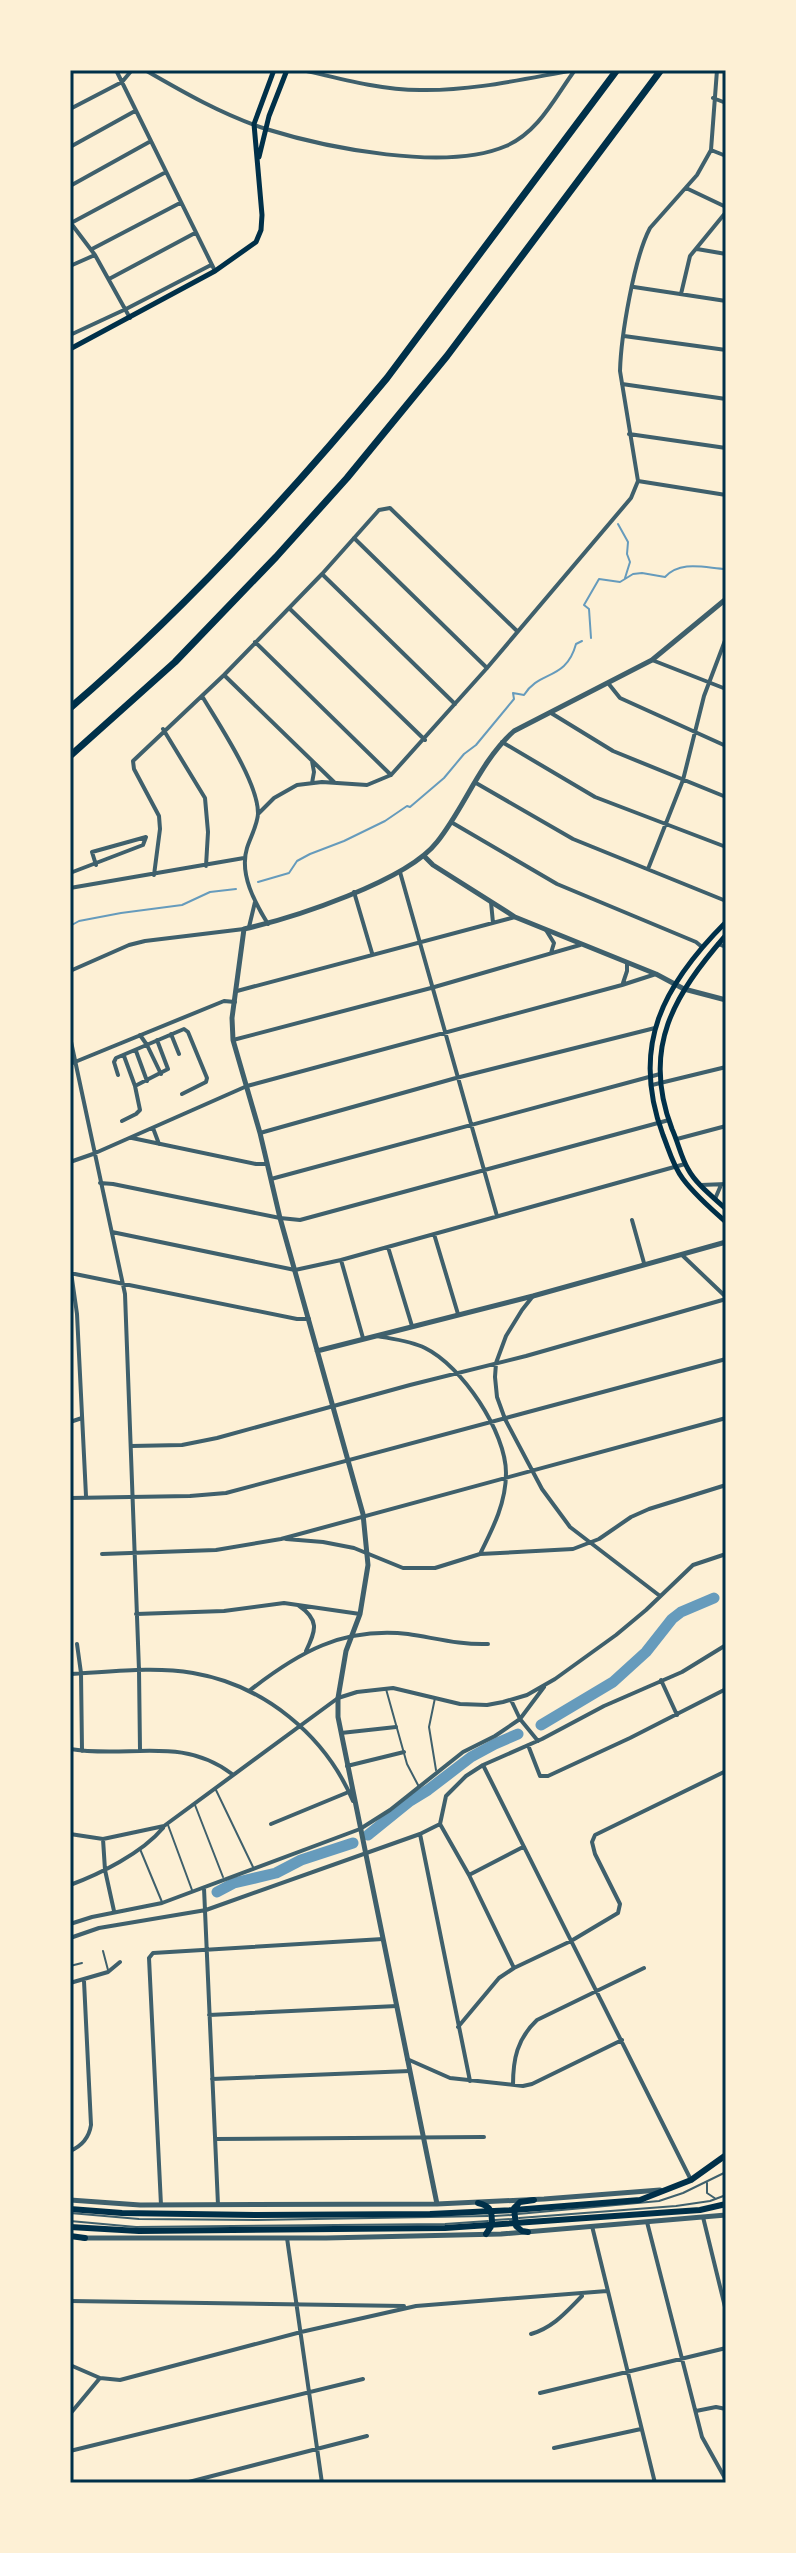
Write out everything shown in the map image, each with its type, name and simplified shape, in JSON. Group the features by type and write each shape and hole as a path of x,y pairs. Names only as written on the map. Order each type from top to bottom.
{"highway":[{"path":"70,708 200,586 359,411 617,70"},
{"path":"70,756 175,662 347,478 447,356 661,70"}],"main road":[{"path":"70,349 130,318 246,251 256,242 261,230 254,124 274,70"},
{"path":"258,162 265,129 287,70"},
{"path":"726,922 674,984 655,1028 649,1076 659,1123 676,1168 693,1191 726,1222"},
{"path":"726,935 684,989 666,1027 660,1074 669,1120 685,1164 726,1209"},
{"path":"70,2224 139,2231 445,2228 492,2218 640,2200 691,2180 726,2155"},
{"path":"528,2232 519,2230 514,2217 518,2203 534,2200"},
{"path":"478,2203 488,2206 492,2218 486,2234"},
{"path":"70,2211 492,2218 700,2210 726,2204"},
{"path":"70,2237 85,2238"}],"street":[{"path":"70,335 213,268 116,70"},
{"path":"70,109 122,82 132,70"},
{"path":"145,70 202,101 265,129 358,151 443,157 482,154 507,146 530,130 544,115 574,70"},
{"path":"303,70 343,80 419,91 486,87 574,70"},
{"path":"268,924 254,900 244,858 258,814 291,787 312,783 367,785 391,775 425,740 631,498 638,481 620,371 633,287 650,228 697,175 711,150 717,70"},
{"path":"713,98 726,103"},
{"path":"70,147 135,111"},
{"path":"70,186 151,141"},
{"path":"711,150 726,156"},
{"path":"130,318 92,249 71,223 166,172"},
{"path":"681,294 690,256 726,210 686,188"},
{"path":"92,249 180,203"},
{"path":"109,279 195,233"},
{"path":"696,248 726,254"},
{"path":"70,266 95,255"},
{"path":"633,287 726,301"},
{"path":"624,336 726,350"},
{"path":"622,384 726,399"},
{"path":"629,434 726,448"},
{"path":"638,481 726,495"},
{"path":"154,875 159,816 134,769 133,761 163,729 224,675 379,510 390,508 517,631"},
{"path":"353,538 487,668"},
{"path":"322,574 455,704"},
{"path":"70,971 145,941 268,924 400,872 424,856 451,822 502,742 514,731 652,660 726,599"},
{"path":"289,608 425,740"},
{"path":"648,869 683,780 708,683 726,638"},
{"path":"255,642 391,775"},
{"path":"652,660 726,689"},
{"path":"224,675 337,785"},
{"path":"608,683 620,698 726,746"},
{"path":"202,696 242,767 258,814"},
{"path":"549,712 613,751 726,797"},
{"path":"163,729 205,798 208,812 206,866"},
{"path":"502,742 595,797 726,847"},
{"path":"311,759 314,772 312,783"},
{"path":"476,783 573,839 726,901"},
{"path":"451,822 557,884 642,918 702,947"},
{"path":"70,873 96,865 143,845 146,837 92,852 96,865"},
{"path":"424,856 433,865 515,917 656,974 684,989 726,1000"},
{"path":"70,888 244,858"},
{"path":"400,872 497,1216"},
{"path":"354,892 372,953"},
{"path":"254,900 246,928 232,1018 233,1040 363,1514 368,1555 360,1614 351,1638 338,1698 341,1733 437,2204"},
{"path":"491,902 493,923"},
{"path":"237,991 515,917"},
{"path":"546,930 554,943 551,954"},
{"path":"718,944 726,947"},
{"path":"233,1040 580,945"},
{"path":"622,985 627,963"},
{"path":"70,1162 247,1086 656,974"},
{"path":"70,1064 224,1001 235,1002"},
{"path":"260,1133 456,1078 655,1028"},
{"path":"118,1075 114,1059 186,1030 207,1078 206,1082 182,1094"},
{"path":"171,1034 179,1054"},
{"path":"140,1035 161,1074"},
{"path":"70,1037 125,1294 140,1750"},
{"path":"135,1086 168,1069 157,1040"},
{"path":"136,1051 147,1081"},
{"path":"122,1121 140,1110 124,1056"},
{"path":"650,1085 726,1067"},
{"path":"271,1179 660,1074"},
{"path":"100,1183 300,1220 669,1120"},
{"path":"677,1139 726,1126"},
{"path":"153,1127 159,1144"},
{"path":"130,1138 267,1164"},
{"path":"112,1232 295,1270 341,1260 685,1164"},
{"path":"701,1185 724,1185"},
{"path":"715,1199 724,1185"},
{"path":"632,1220 644,1263"},
{"path":"434,1234 458,1314"},
{"path":"317,1351 533,1296 726,1242"},
{"path":"388,1247 412,1326"},
{"path":"131,1446 182,1445 457,1375 726,1298 682,1255"},
{"path":"341,1260 363,1338"},
{"path":"70,1265 77,1314 86,1496"},
{"path":"71,1274 309,1319"},
{"path":"533,1296 506,1336 496,1363 497,1397 505,1419 532,1470 570,1527 660,1596"},
{"path":"70,1316 77,1314"},
{"path":"402,1329 412,1343"},
{"path":"374,1335 412,1343 433,1352 478,1400 500,1440 506,1477 502,1504 480,1554"},
{"path":"70,1498 226,1493 726,1359"},
{"path":"70,1370 80,1366"},
{"path":"70,1422 82,1418"},
{"path":"102,1554 216,1550 281,1539 363,1514 726,1418"},
{"path":"281,1539 338,1544 403,1568 435,1568 480,1554 573,1549 599,1539 631,1517 649,1509 726,1485"},
{"path":"70,1885 105,1870 155,1837 214,1787 338,1698 386,1688 404,1689 460,1704 511,1700 546,1685 616,1635 693,1565 726,1554"},
{"path":"136,1614 224,1611 284,1603 360,1614"},
{"path":"296,1604 313,1617 315,1626 306,1651"},
{"path":"249,1691 306,1651 351,1638 386,1633 466,1645 488,1644"},
{"path":"77,1644 81,1673 82,1751"},
{"path":"514,1968 469,1875 440,1824 446,1796 466,1776 483,1765 682,1672 726,1646"},
{"path":"70,1674 139,1670 192,1672 235,1685 266,1700 299,1725 320,1745 351,1791"},
{"path":"661,1680 677,1715"},
{"path":"70,1924 162,1903 360,1829 390,1810 463,1752 520,1719 546,1685"},
{"path":"528,1745 540,1776 548,1776 726,1689"},
{"path":"511,1700 520,1719 538,1741"},
{"path":"341,1733 396,1727"},
{"path":"70,1749 115,1753 167,1749 218,1763 232,1774"},
{"path":"347,1766 404,1752"},
{"path":"483,1765 691,2180"},
{"path":"458,2027 491,1985 514,1968 571,1941 618,1913 620,1904 595,1854 592,1842 595,1835 726,1771"},
{"path":"271,1824 351,1791"},
{"path":"70,1938 99,1928 206,1910 420,1834 440,1824"},
{"path":"70,1834 103,1839 166,1825"},
{"path":"420,1834 470,2081"},
{"path":"103,1839 105,1870 114,1912"},
{"path":"469,1875 523,1847"},
{"path":"204,1887 218,2205"},
{"path":"161,2205 149,1958 153,1953 383,1939"},
{"path":"70,1983 108,1972 120,1962"},
{"path":"513,2085 514,2058 525,2032 548,2014 644,1968"},
{"path":"70,2151 83,2143 91,2125 84,1981"},
{"path":"209,2015 397,2006"},
{"path":"407,2059 450,2078 532,2084 622,2040"},
{"path":"212,2079 410,2071"},
{"path":"215,2139 484,2137"},
{"path":"70,2200 161,2205 437,2204 534,2200 669,2188"},
{"path":"85,2238 486,2234 726,2215"},
{"path":"703,2217 726,2311"},
{"path":"647,2222 702,2437 726,2480"},
{"path":"592,2226 655,2483"},
{"path":"287,2238 322,2483"},
{"path":"70,2301 416,2306 607,2291"},
{"path":"531,2334 557,2321 584,2294"},
{"path":"70,2365 100,2378 120,2380 301,2332 416,2306"},
{"path":"540,2393 726,2348"},
{"path":"70,2414 100,2378"},
{"path":"70,2451 363,2379"},
{"path":"696,2411 716,2407 726,2409"},
{"path":"554,2448 641,2429"},
{"path":"185,2483 367,2436"}],"lane":[{"path":"386,1688 404,1752 419,1788"},
{"path":"436,1697 429,1727 437,1771"},
{"path":"214,1787 253,1867"},
{"path":"194,1804 223,1879"},
{"path":"166,1825 192,1891"},
{"path":"139,1848 162,1903"},
{"path":"103,1951 108,1972"},
{"path":"70,1966 82,1963"},
{"path":"514,2217 674,2197 726,2172"},
{"path":"707,2182 707,2193 717,2199"},
{"path":"514,2217 676,2206 726,2195"}],"waterway":[{"path":"618,524 628,542 630,562 625,578"},
{"path":"591,638 589,609 584,605 599,579 620,582 633,574 642,573 665,577 678,568 686,567 726,569"},
{"path":"258,882 289,873 297,861 410,807 476,745 514,699 513,693 524,695 530,687 559,670 572,656 576,644 582,641"},
{"path":"70,926 79,921 121,913 182,905 210,892 236,889"},
{"path":"541,1725 613,1682 646,1652 681,1612 714,1598"},
{"path":"368,1835 471,1757 518,1734"},
{"path":"217,1892 234,1883 276,1873 301,1860 353,1843"}]}
